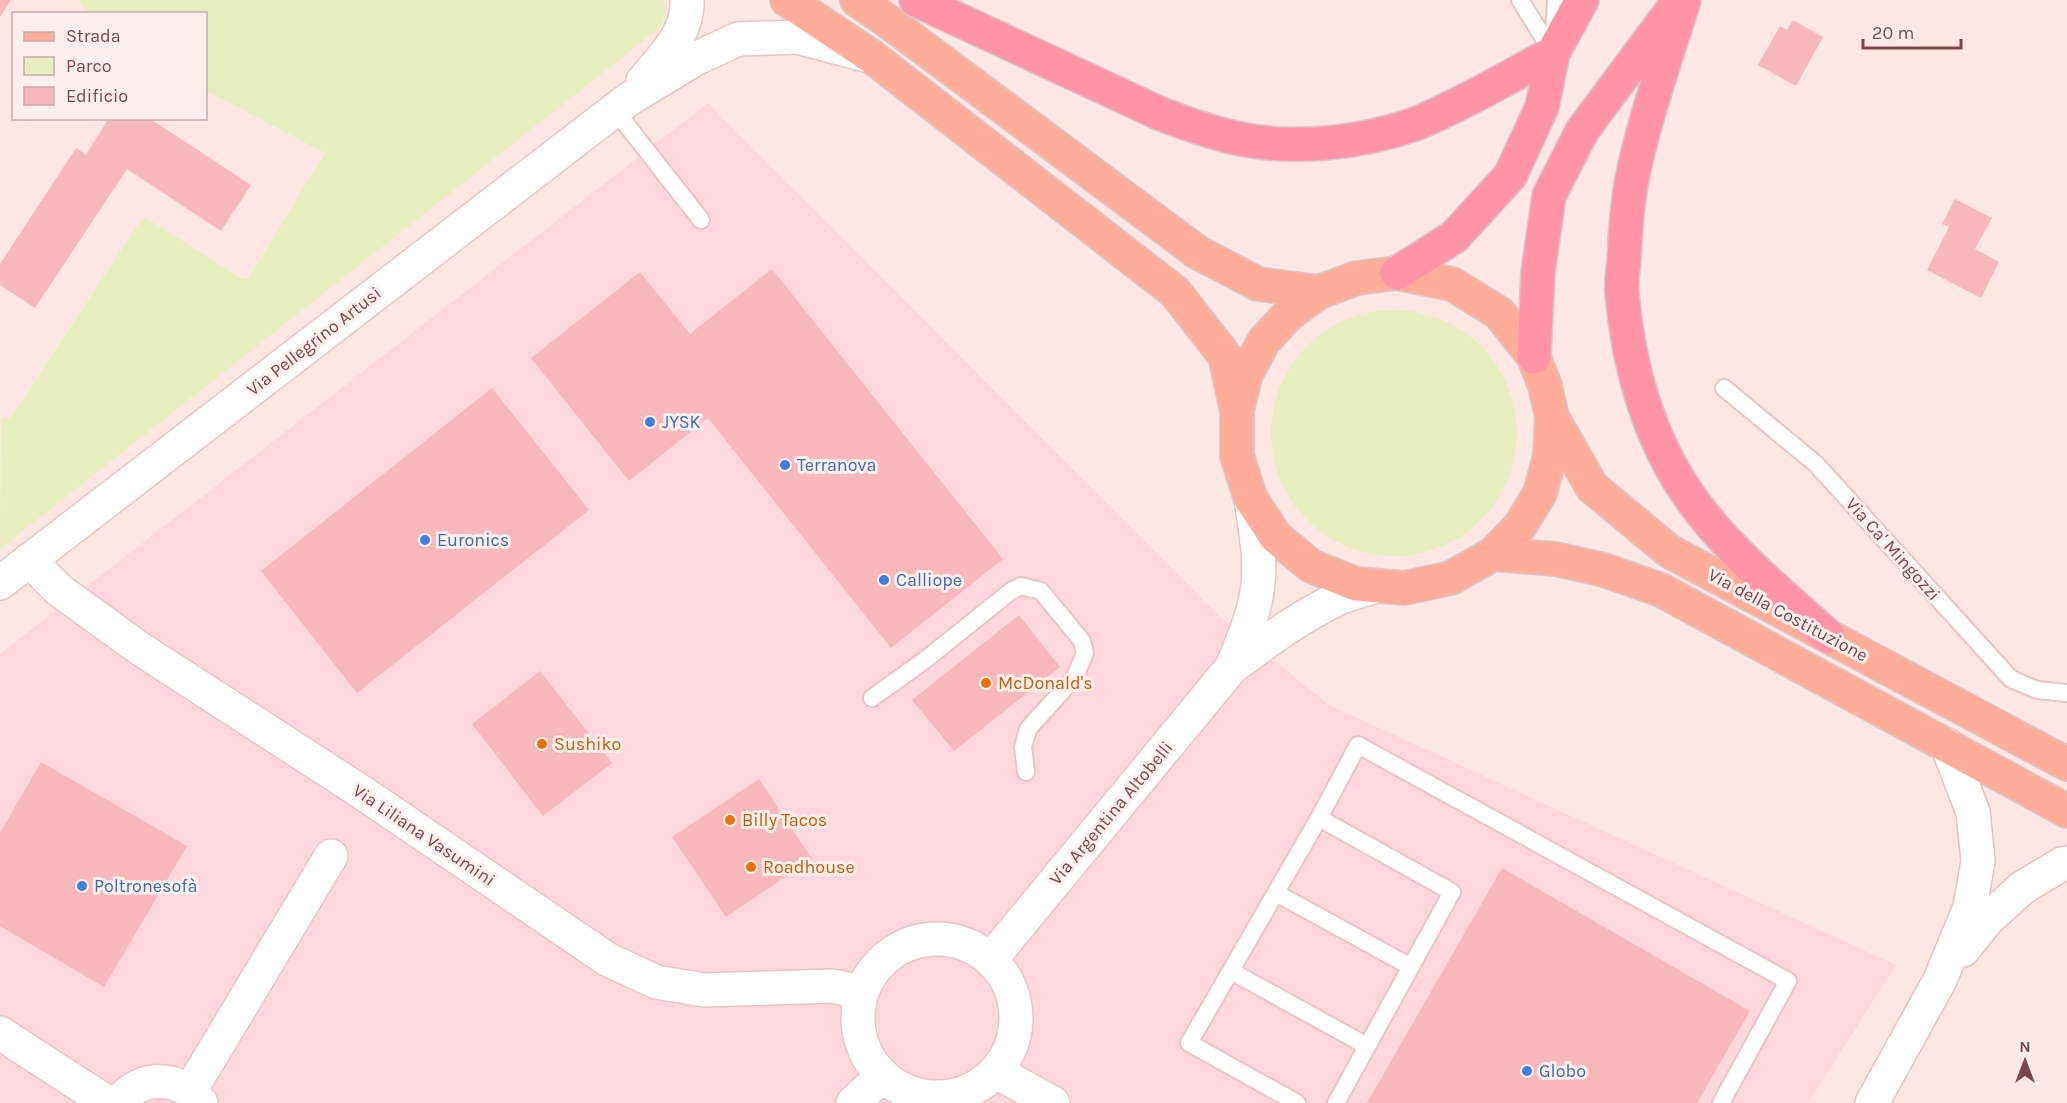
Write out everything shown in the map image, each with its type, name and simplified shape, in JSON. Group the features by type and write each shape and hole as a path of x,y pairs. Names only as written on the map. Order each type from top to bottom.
{"highway":[{"path":"916,0 1161,114 1198,128 1269,143 1321,144 1363,138 1416,124 1467,100 1553,53"},
{"path":"1397,273 1454,237 1510,176 1542,107 1553,53 1582,0"},
{"path":"1534,357 1538,272 1549,196 1582,132 1682,0"},
{"path":"1682,0 1647,121 1631,190 1625,230 1622,291 1633,367 1651,426 1676,474 1701,511 1738,554 1828,636"}],"main road":[{"path":"787,0 871,56 1175,292 1225,356 1237,410 1238,456 1251,499 1276,537 1311,566 1356,584 1376,586 1404,588 1451,578 1493,554 1520,526 1540,493 1550,456 1552,417 1545,386 1534,357 1499,313 1452,284 1397,273 1357,278 1319,292 1289,314 1264,341 1246,374 1237,410"},
{"path":"856,0 889,22 1197,252 1258,284 1319,292"},
{"name":"Via della Costituzione","path":"1552,417 1592,487 1670,551 2067,764"},
{"path":"1493,554 1566,561 1604,570 1661,590 2067,811"}],"street":[{"path":"622,105 678,39 688,11 687,0"},
{"path":"622,105 695,59 738,39 797,37 871,56"},
{"name":"Via Pellegrino Artusi","path":"0,583 622,105"},
{"name":"Via Argentina Altobelli","path":"1232,667 1249,625 1257,591 1258,544 1251,499"},
{"name":"Via Liliana Vasumini","path":"29,560 59,590 139,648 363,793 607,958 656,982 704,990 832,986 861,992"},
{"name":"Via Argentina Altobelli","path":"991,958 1232,667 1270,639 1317,610 1338,599 1376,586"},
{"path":"1872,1103 1940,980 1970,907 1978,861 1973,812 1947,745"},
{"path":"119,1103 135,1087 149,1082 171,1083 196,1097 331,856"},
{"path":"1940,980 1988,920 2022,888 2067,863"},
{"path":"940,938 968,944 991,958 1007,978 1016,1002 1017,1026 1010,1051 996,1072 976,1088 952,1096 927,1097 903,1090 882,1076 868,1058 859,1037 857,1014 861,992 873,969 892,952 915,941 940,938"},
{"path":"0,1033 108,1103"},
{"path":"996,1072 1053,1103"},
{"path":"853,1103 882,1076"}],"lane":[{"path":"1520,0 1553,53"},
{"path":"1553,53 1556,0"},
{"path":"622,105 701,220"},
{"name":"Via Ca' Mingozzi","path":"1724,388 1816,464 2011,679 2037,690 2067,693"},
{"path":"872,699 1011,591 1021,586 1041,591 1082,641 1085,653 1075,677 1028,729 1023,747 1026,772"},
{"path":"1297,1103 1189,1043 1359,746 1788,981 1720,1103"},
{"path":"1319,818 1452,892 1336,1103"},
{"path":"1276,893 1411,967"},
{"path":"1230,971 1367,1046"}],"shaded area":[{"path":"708,103 1219,616 1329,705 1896,965 1808,1103 0,1103 0,654"}],"green space":[{"path":"78,0 663,0 666,10 662,26 0,549 1,419 10,419 139,223 145,219 154,223 241,278 248,279 325,153 207,92 207,12 87,12"},
{"path":"1394,310 1418,313 1441,320 1462,331 1481,346 1496,365 1507,386 1514,409 1517,433 1514,457 1507,480 1496,501 1481,520 1462,535 1441,546 1418,553 1394,556 1370,553 1347,546 1326,535 1307,520 1292,501 1281,480 1274,457 1271,433 1274,409 1281,386 1292,365 1307,346 1326,331 1347,320 1370,313"}],"building":[{"path":"0,0 11,0 0,17"},
{"path":"1793,20 1823,37 1796,86 1758,65 1780,26 1787,30"},
{"path":"108,120 152,120 251,185 221,231 127,169 35,308 0,285 0,264 76,148 86,155"},
{"path":"1955,199 1992,218 1975,249 1999,262 1981,298 1927,270 1949,227 1942,224"},
{"path":"772,269 1003,559 891,648 708,418 629,481 531,358 640,272 690,334"},
{"name":"Euronics","path":"492,388 589,510 357,693 261,571"},
{"name":"McDonald's","path":"1019,615 1060,667 954,751 912,700"},
{"name":"Sushiko","path":"540,671 612,763 543,816 472,724"},
{"name":"Poltronesofà","path":"41,762 187,846 104,987 0,926 0,833"},
{"path":"759,779 812,859 726,917 672,837"},
{"path":"1502,868 1750,1011 1697,1103 1367,1103"}],"place":[{"name":"JYSK","path":"650,422"},
{"name":"Terranova","path":"785,465"},
{"name":"Euronics","path":"425,540"},
{"name":"Calliope","path":"884,580"},
{"name":"McDonald's","path":"986,683"},
{"name":"Sushiko","path":"542,744"},
{"name":"Billy Tacos","path":"730,820"},
{"name":"Roadhouse","path":"751,867"},
{"name":"Poltronesofà","path":"82,886"},
{"name":"Globo","path":"1527,1071"}]}
